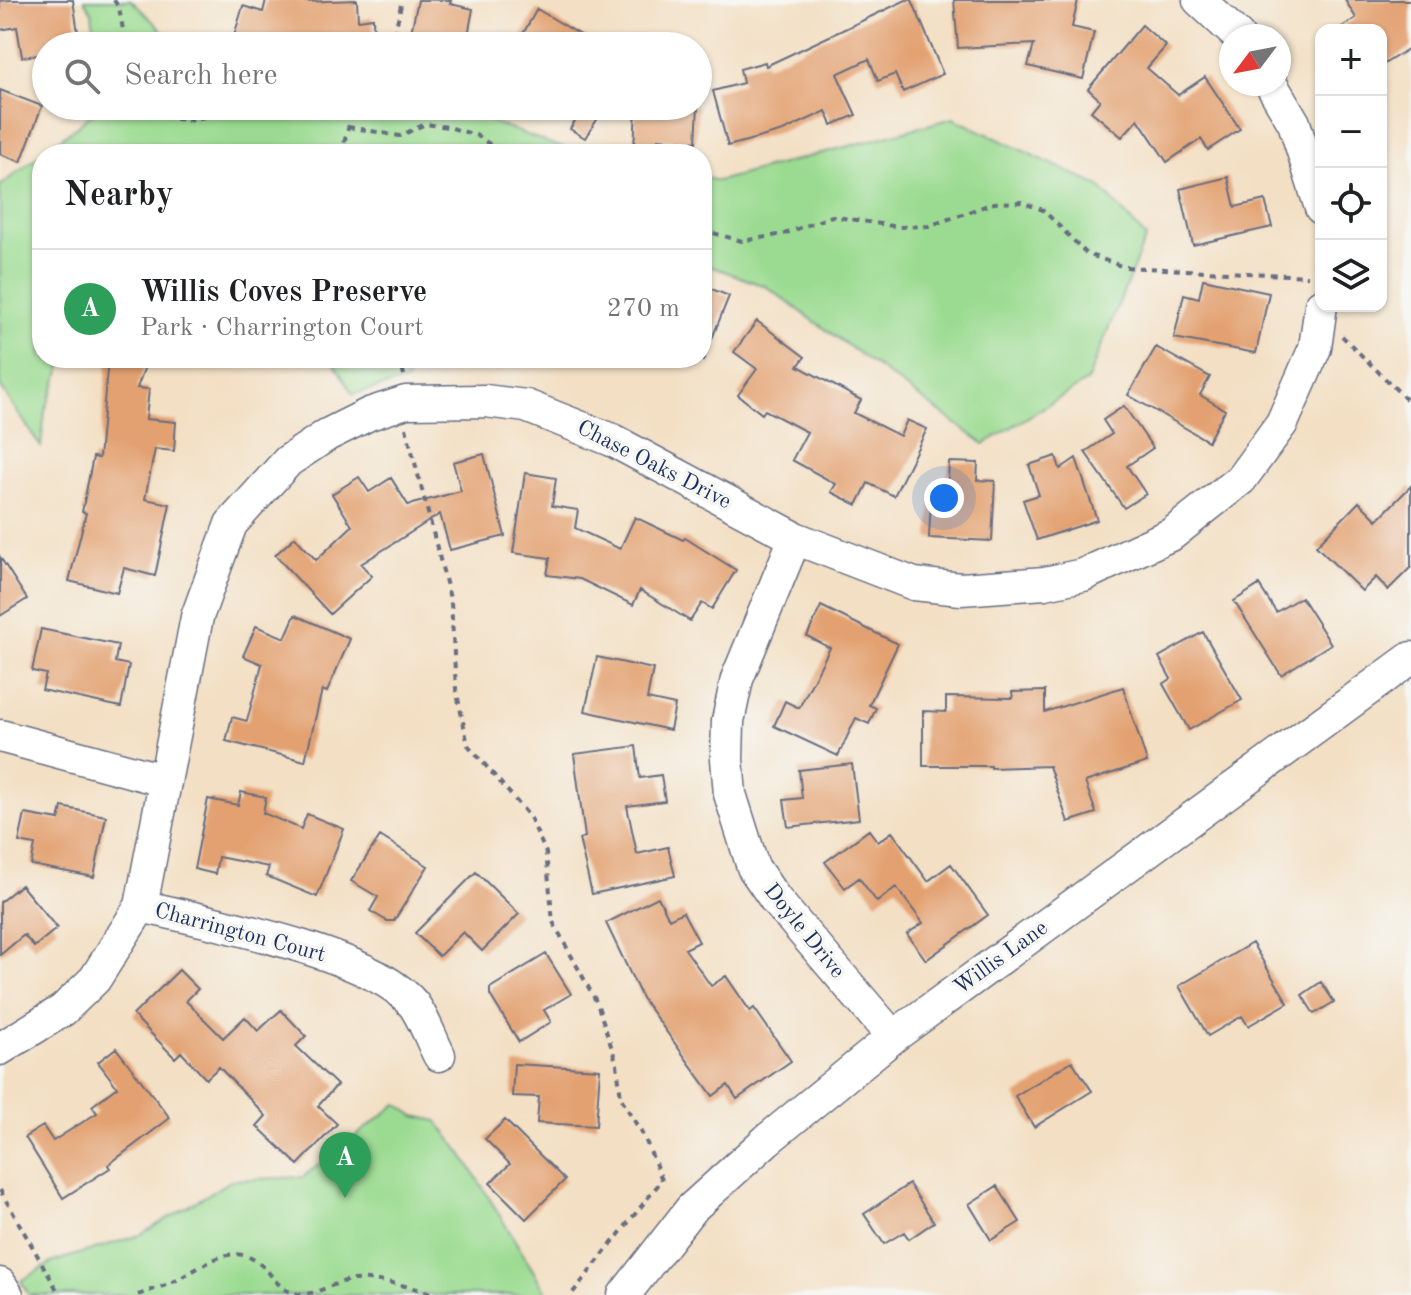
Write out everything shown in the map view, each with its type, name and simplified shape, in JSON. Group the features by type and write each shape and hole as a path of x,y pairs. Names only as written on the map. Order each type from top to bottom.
{"street":[{"path":"1199,0 1225,24"},
{"path":"1278,96 1294,123 1315,189"},
{"name":"Chase Oaks Drive","path":"0,1049 63,1010 95,979 141,906 197,617 231,524 288,461 327,435 369,414 406,402 485,401 526,406 612,440 795,538 914,584 961,589 1045,583 1083,575 1172,534 1241,479 1282,423 1315,348 1315,312"},
{"name":"Doyle Drive","path":"795,538 737,679 728,721 730,794 753,867 775,899 893,1037"},
{"name":"Willis Lane","path":"624,1295 691,1209 767,1140 893,1037 1411,658"},
{"path":"0,736 163,780"},
{"name":"Charrington Court","path":"141,906 305,947 378,976 413,1005 439,1055"},
{"path":"0,1284 7,1295"}],"path":[{"path":"114,0 119,8 123,32"},
{"path":"395,32 402,0"},
{"path":"177,120 198,120"},
{"path":"344,144 350,120"},
{"path":"348,127 400,136 425,124 476,135 489,144"},
{"path":"712,234 742,241 784,234 832,216 898,227 929,226 994,203 1021,202 1043,210 1087,254 1124,267 1315,304"},
{"path":"1322,312 1362,358 1411,404"},
{"path":"402,368 406,384"},
{"path":"406,431 451,602 456,689 468,745 530,817 536,829 546,853 553,922 597,1003 617,1064 621,1098 645,1139 662,1180 571,1295"},
{"path":"0,1190 60,1295"},
{"path":"138,1295 172,1283 217,1256 232,1254 260,1264 277,1285 297,1294 349,1280 403,1284 437,1295"}],"green space":[{"path":"84,0 131,0 164,32 94,32 92,13"},
{"path":"953,118 1099,186 1146,237 1087,381 984,444 767,287 712,267 712,180 718,181"},
{"path":"84,120 487,120 552,144 54,144"},
{"path":"32,161 32,368 61,368 45,411 41,447 0,386 0,186"},
{"path":"337,368 408,368 407,381 353,394"},
{"path":"397,1104 415,1116 437,1121 463,1155 548,1295 29,1295 21,1281 53,1262 140,1235 232,1180 303,1177"}],"building":[{"path":"73,0 78,32 32,32 32,56 22,57 17,27 0,30 0,1"},
{"path":"266,0 357,0 358,20 373,18 374,32 235,32 243,6 263,12"},
{"path":"418,0 451,0 450,4 473,9 469,32 411,32"},
{"path":"906,0 912,0 943,74 903,92 895,74 878,81 869,59 837,74 856,115 832,125 826,111 783,131 728,146 713,91 743,83 740,69 765,62 766,66"},
{"path":"954,0 1078,0 1072,27 1094,32 1083,79 1028,66 1034,44 958,48"},
{"path":"1345,0 1411,0 1411,47 1387,62 1387,24 1346,24 1356,18"},
{"path":"537,9 576,32 524,32"},
{"path":"1142,25 1166,46 1147,68 1178,95 1205,77 1240,129 1208,150 1201,139 1167,162 1138,119 1122,137 1091,111 1100,100 1088,89"},
{"path":"0,90 32,102 32,120 37,120 21,162 0,154"},
{"path":"575,120 597,120 585,138 570,129"},
{"path":"635,120 697,120 696,142 658,139 658,144 634,144"},
{"path":"1228,177 1235,207 1265,200 1272,227 1193,245 1180,189"},
{"path":"1203,279 1269,293 1256,353 1174,338 1184,294 1199,298"},
{"path":"712,289 729,296 712,338"},
{"path":"757,321 805,357 798,366 861,400 854,413 900,436 907,420 927,429 894,496 868,483 857,505 831,492 836,484 792,460 807,432 765,410 762,414 738,395 757,369 734,352"},
{"path":"1156,347 1210,377 1200,395 1225,410 1208,441 1128,395"},
{"path":"107,368 144,368 137,388 149,389 146,419 176,422 174,451 155,449 145,499 170,504 155,576 124,568 117,593 69,581 86,513 82,512 93,457 99,458"},
{"path":"1124,406 1153,448 1127,466 1146,494 1124,508 1085,452 1112,434 1103,420"},
{"path":"484,454 505,536 450,550 440,514 361,564 372,576 330,614 275,555 295,537 316,560 352,526 332,494 359,477 369,492 391,478 408,505 461,491 453,462"},
{"path":"1056,456 1060,469 1076,458 1097,520 1037,540 1023,500 1039,495 1029,465"},
{"path":"949,462 978,463 977,480 995,481 992,541 929,538 931,497 947,498"},
{"path":"525,473 556,478 552,506 578,510 575,528 620,549 635,517 683,540 685,538 736,570 712,609 702,603 690,621 640,590 633,605 580,579 547,575 550,558 513,553"},
{"path":"1411,486 1411,567 1388,590 1376,577 1362,591 1316,546 1359,502 1377,520"},
{"path":"0,557 27,599 0,616"},
{"path":"1259,585 1276,612 1301,597 1331,644 1281,675 1234,601"},
{"path":"821,606 898,644 869,705 876,708 869,724 856,718 838,756 774,726 785,701 799,708 830,648 807,636"},
{"path":"295,615 350,639 327,692 322,690 305,761 226,741 232,717 247,721 262,664 243,656 256,626 285,638"},
{"path":"41,629 118,645 115,662 129,665 121,707 42,690 46,674 32,671"},
{"path":"1203,632 1242,700 1189,730 1163,684 1171,679 1159,657"},
{"path":"597,657 653,669 647,699 675,705 670,730 585,711"},
{"path":"1123,687 1147,762 1085,782 1096,813 1068,822 1049,766 923,766 923,711 946,712 946,697 1013,698 1012,692 1045,691 1045,712"},
{"path":"636,746 640,778 661,775 665,801 627,806 637,854 668,847 675,876 592,894 579,839 585,837 574,754"},
{"path":"852,764 859,819 788,827 784,800 802,798 799,770"},
{"path":"241,792 266,797 263,813 301,829 307,814 344,829 317,897 266,876 269,867 218,857 215,874 194,869 208,799 238,805"},
{"path":"62,807 106,816 94,877 31,865 35,845 19,842 25,814 59,820"},
{"path":"869,830 878,842 892,832 928,881 951,864 988,915 926,960 907,934 923,923 896,887 877,902 859,878 845,888 825,862"},
{"path":"380,836 428,866 394,921 387,921 370,911 378,897 351,881"},
{"path":"476,872 519,914 482,951 463,932 439,956 415,933"},
{"path":"21,885 57,928 34,947 24,935 0,955 0,902"},
{"path":"658,897 669,919 683,912 699,942 685,949 711,986 726,976 750,1011 754,1008 791,1061 737,1099 728,1085 713,1096 642,998 606,923"},
{"path":"1252,943 1288,1003 1248,1026 1242,1016 1208,1036 1179,986"},
{"path":"546,954 571,994 544,1010 551,1022 519,1042 490,995 490,988"},
{"path":"179,970 198,989 186,1001 223,1038 245,1017 258,1031 281,1010 306,1036 296,1046 337,1085 318,1106 337,1124 298,1165 257,1126 266,1116 219,1067 206,1079 181,1052 175,1058 133,1015"},
{"path":"1321,982 1334,1002 1314,1014 1302,995"},
{"path":"116,1048 170,1118 108,1165 110,1168 63,1198 25,1137 43,1126 53,1141 97,1113 92,1106 117,1087 98,1062"},
{"path":"1072,1061 1092,1091 1034,1127 1015,1096"},
{"path":"514,1064 600,1069 596,1126 537,1123 539,1097 512,1096"},
{"path":"505,1120 565,1180 526,1219 490,1183 510,1164 485,1139"},
{"path":"909,1184 934,1222 909,1239 904,1232 884,1244 864,1214"},
{"path":"997,1186 1020,1222 991,1240 969,1204"}],"place":[{"name":"Willis Coves Preserve","path":"345,1198"}]}
